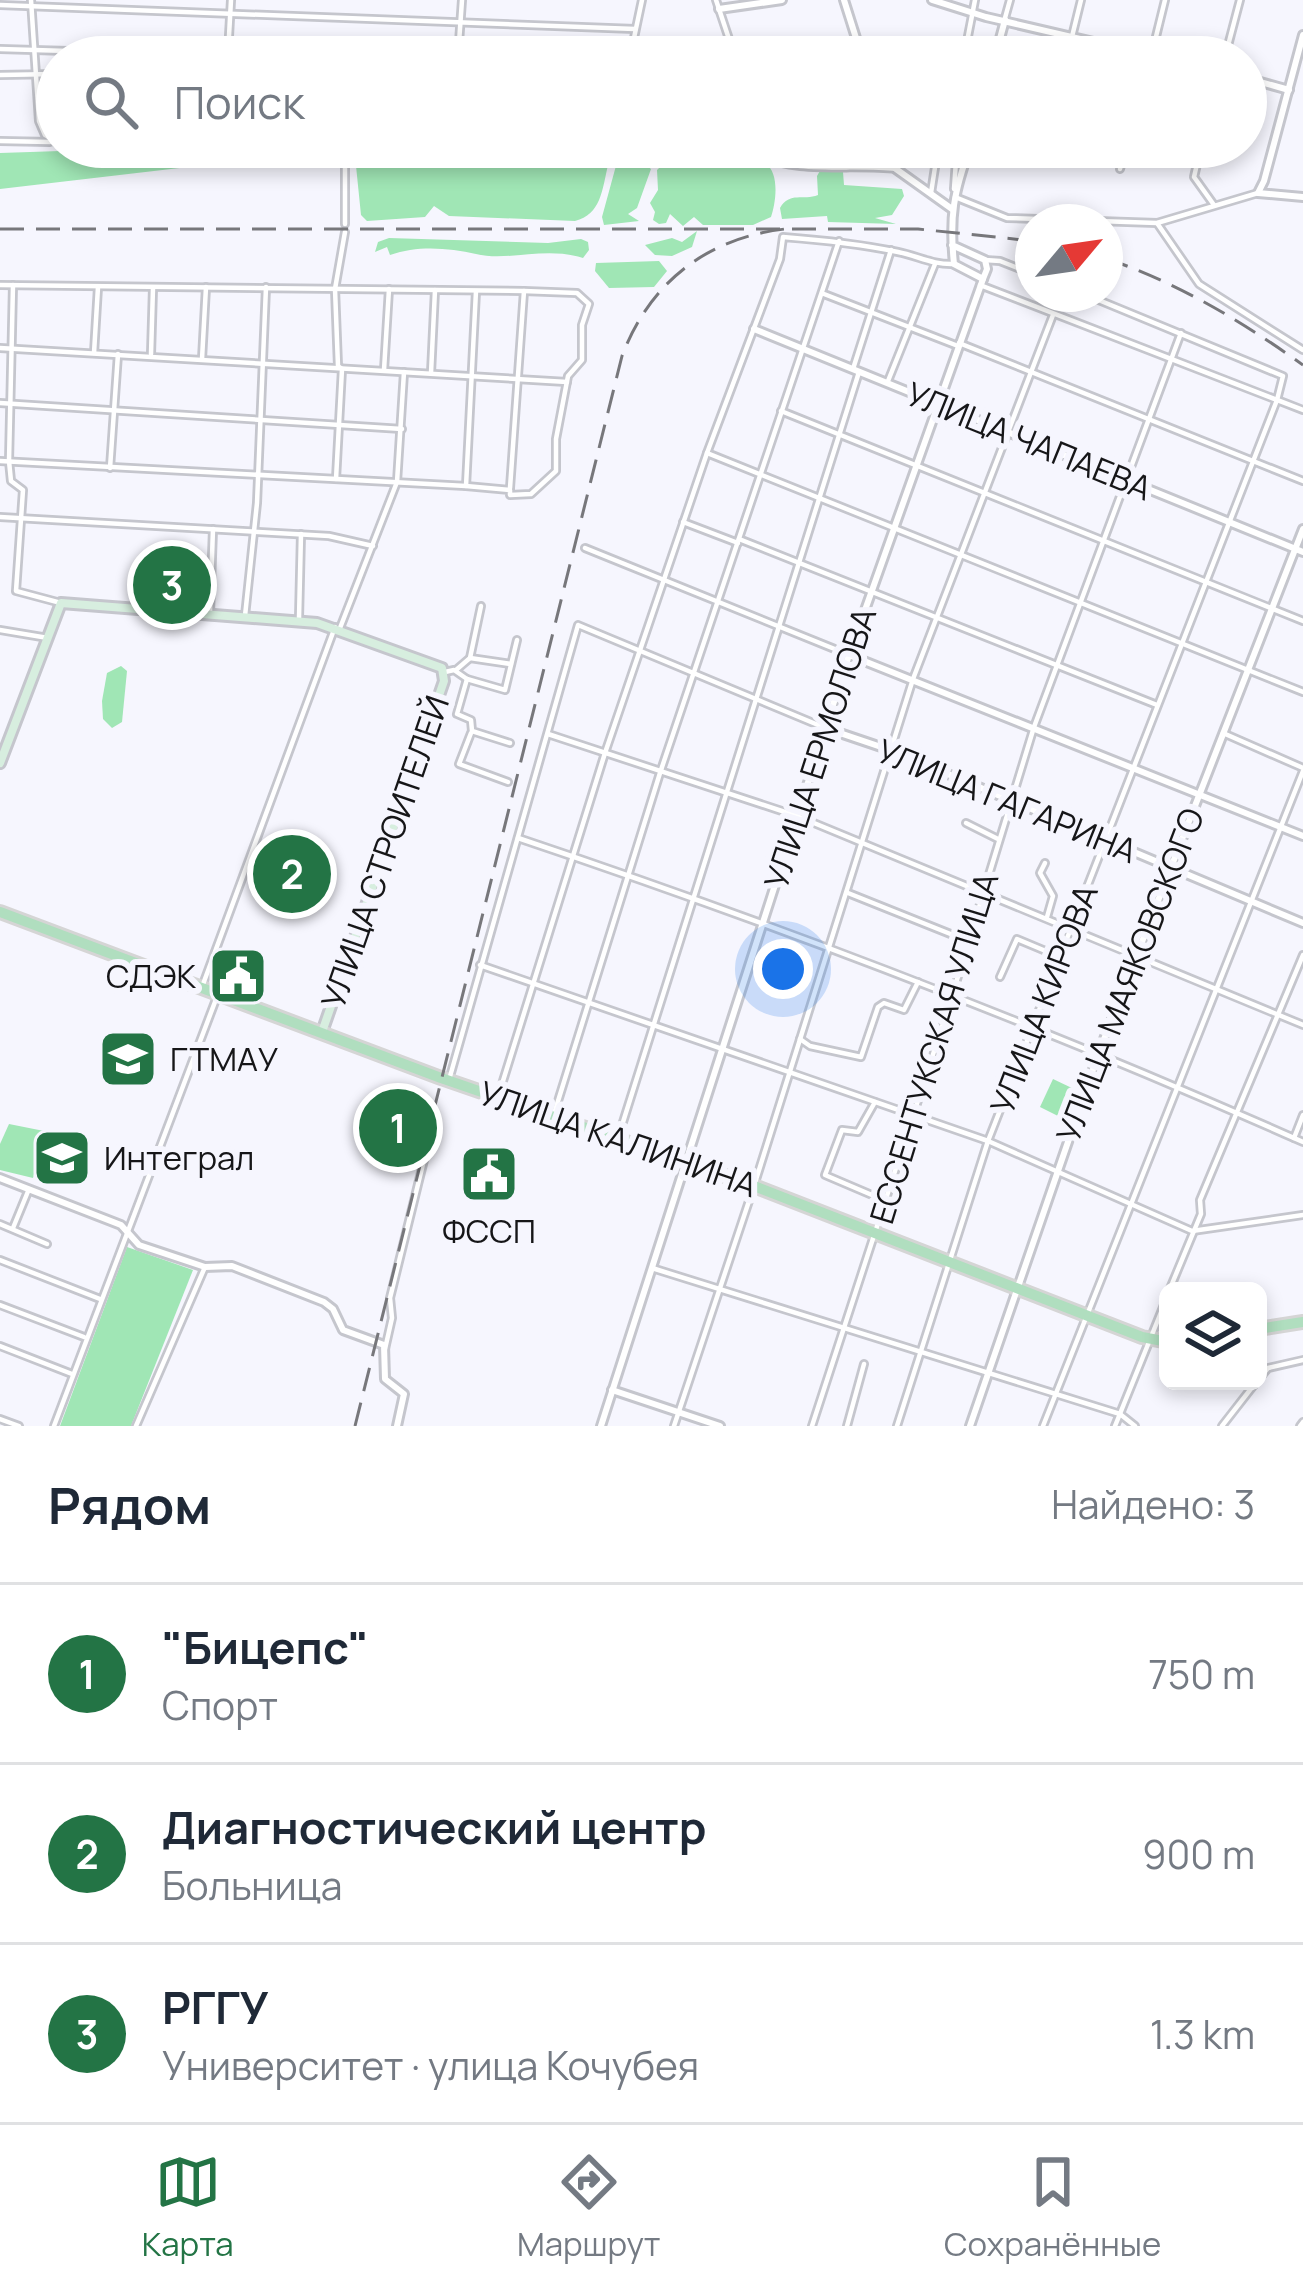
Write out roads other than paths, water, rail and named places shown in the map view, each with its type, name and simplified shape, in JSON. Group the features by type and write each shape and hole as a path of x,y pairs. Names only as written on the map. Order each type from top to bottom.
{"main road":[{"path":"0,763 62,603 298,621 337,628 449,671"},
{"name":"УЛИЦА СТРОИТЕЛЕЙ","path":"322,1032 449,671"},
{"name":"УЛИЦА КАЛИНИНА","path":"0,912 449,1081 754,1186 1159,1341"},
{"path":"1267,1327 1303,1322"}],"street":[{"path":"229,36 231,0"},
{"path":"460,36 462,0"},
{"path":"634,36 642,0"},
{"path":"728,36 717,4 782,0"},
{"path":"844,0 855,36"},
{"path":"935,0 1072,36 1082,0"},
{"path":"968,36 975,0"},
{"path":"1001,36 1010,0"},
{"path":"1158,36 1165,0"},
{"path":"1231,36 1240,0"},
{"path":"0,75 36,74 31,2"},
{"path":"0,5 31,2 635,29"},
{"path":"1258,193 1303,35"},
{"path":"0,49 34,48"},
{"path":"1267,84 1289,90"},
{"path":"0,141 34,140"},
{"path":"337,479 342,369 338,366 335,289 345,228 345,168"},
{"path":"872,168 896,169 952,209"},
{"path":"931,193 935,168"},
{"path":"954,264 956,168"},
{"path":"954,195 963,168"},
{"path":"1196,168 1193,177 1215,208"},
{"path":"1264,182 1272,192"},
{"path":"954,195 1006,218 1157,224 1258,193 1303,197"},
{"path":"1157,224 1199,284 1303,350"},
{"path":"499,1097 605,753 706,453 780,260 783,237 891,250 935,265 954,264 981,282 1053,315 1303,410"},
{"path":"554,1117 660,772 839,242"},
{"path":"952,245 1015,267"},
{"path":"618,1138 840,434 891,250"},
{"name":"УЛИЦА ЕРМОЛОВА","path":"601,1426 849,655 988,266 985,260"},
{"path":"887,383 935,265"},
{"path":"0,285 266,287 524,291 577,293 589,304 582,325 584,349 567,382 556,439 556,471 531,494 510,495 524,291"},
{"path":"13,285 9,461 11,481 23,490 16,591 62,603"},
{"path":"94,352 98,287"},
{"path":"202,359 206,287"},
{"path":"245,617 255,531 266,287"},
{"path":"151,356 153,288"},
{"path":"384,370 389,289"},
{"path":"431,373 435,290"},
{"path":"466,486 476,291"},
{"path":"821,293 1303,481"},
{"path":"1123,309 1181,332"},
{"path":"674,1426 913,679 1053,315"},
{"name":"УЛИЦА ЧАПАЕВА","path":"754,329 1299,551"},
{"name":"ЕССЕНТУКСКАЯ УЛИЦА","path":"812,1426 1034,727 1181,332"},
{"name":"УЛИЦА КИРОВА","path":"897,1426 988,1141 1277,400 1283,376 1181,332"},
{"path":"0,348 567,382"},
{"path":"110,470 118,354"},
{"path":"202,987 397,482 404,372"},
{"path":"0,403 402,429"},
{"path":"781,411 1303,620"},
{"path":"706,453 1303,692"},
{"path":"0,461 510,490"},
{"path":"0,517 301,534 353,539 373,546"},
{"path":"683,522 800,563 1157,705"},
{"path":"209,614 213,529"},
{"name":"УЛИЦА МАЯКОВСКОГО","path":"970,1426 1099,1052 1247,668 1299,551 1303,529"},
{"path":"298,621 301,534"},
{"path":"586,548 1303,836"},
{"name":"УЛИЦА СТРОИТЕЛЕЙ","path":"449,671 470,658 481,606"},
{"name":"УЛИЦА ГАГАРИНА","path":"548,734 578,626 1303,923"},
{"path":"0,630 48,638"},
{"path":"449,671 505,691 517,640"},
{"path":"470,658 511,664"},
{"path":"467,679 457,714 471,720 472,731 459,764 508,782"},
{"path":"472,731 510,742"},
{"path":"449,1081 548,734 797,816 1303,1025"},
{"path":"1042,1426 1303,770 1223,734"},
{"path":"966,823 999,839"},
{"path":"518,838 830,947 1099,1052 1303,1142"},
{"path":"1045,862 1040,873 1053,896 1046,919"},
{"path":"848,892 968,941"},
{"path":"1000,977 1017,939 1060,957"},
{"path":"1173,1282 1201,1214 1200,1200 1303,955"},
{"path":"480,965 988,1141 1192,1231 1303,1215"},
{"path":"800,1039 810,1046 860,1057 878,1007 884,1003 904,1010 918,982"},
{"path":"54,1426 218,993"},
{"path":"875,1102 858,1132 842,1130 825,1175 886,1201"},
{"path":"1294,1138 1303,1115"},
{"path":"397,1426 404,1394 385,1379 390,1298 424,1160"},
{"path":"0,1178 121,1225 139,1245 205,1267 232,1266 324,1303 333,1309 338,1327 386,1349"},
{"path":"12,1229 28,1189"},
{"path":"0,1224 47,1244"},
{"path":"0,1260 100,1299"},
{"path":"136,1426 205,1267"},
{"path":"652,1268 1120,1414 1135,1426"},
{"path":"0,1305 85,1337"},
{"path":"1115,1426 1159,1319"},
{"path":"0,1346 72,1375"},
{"path":"1267,1369 1303,1360"},
{"path":"847,1426 864,1364"},
{"path":"612,1390 720,1426"},
{"path":"1224,1425 1251,1390"},
{"path":"0,1419 19,1426"}],"railway":[{"path":"0,229 918,229 1015,239"},
{"path":"355,1426 622,356 648,306 685,268 731,242 785,229"},
{"path":"1123,265 1208,304 1303,365"}],"place":[{"name":"РГГУ","path":"172,585"},
{"name":"Диагностический центр","path":"292,874"},
{"name":"СДЭК","path":"238,976"},
{"name":"ГТМАУ","path":"128,1059"},
{"name":"\"Бицепс\"","path":"398,1128"},
{"name":"Интеграл","path":"62,1158"},
{"name":"ФССП","path":"489,1174"}]}
